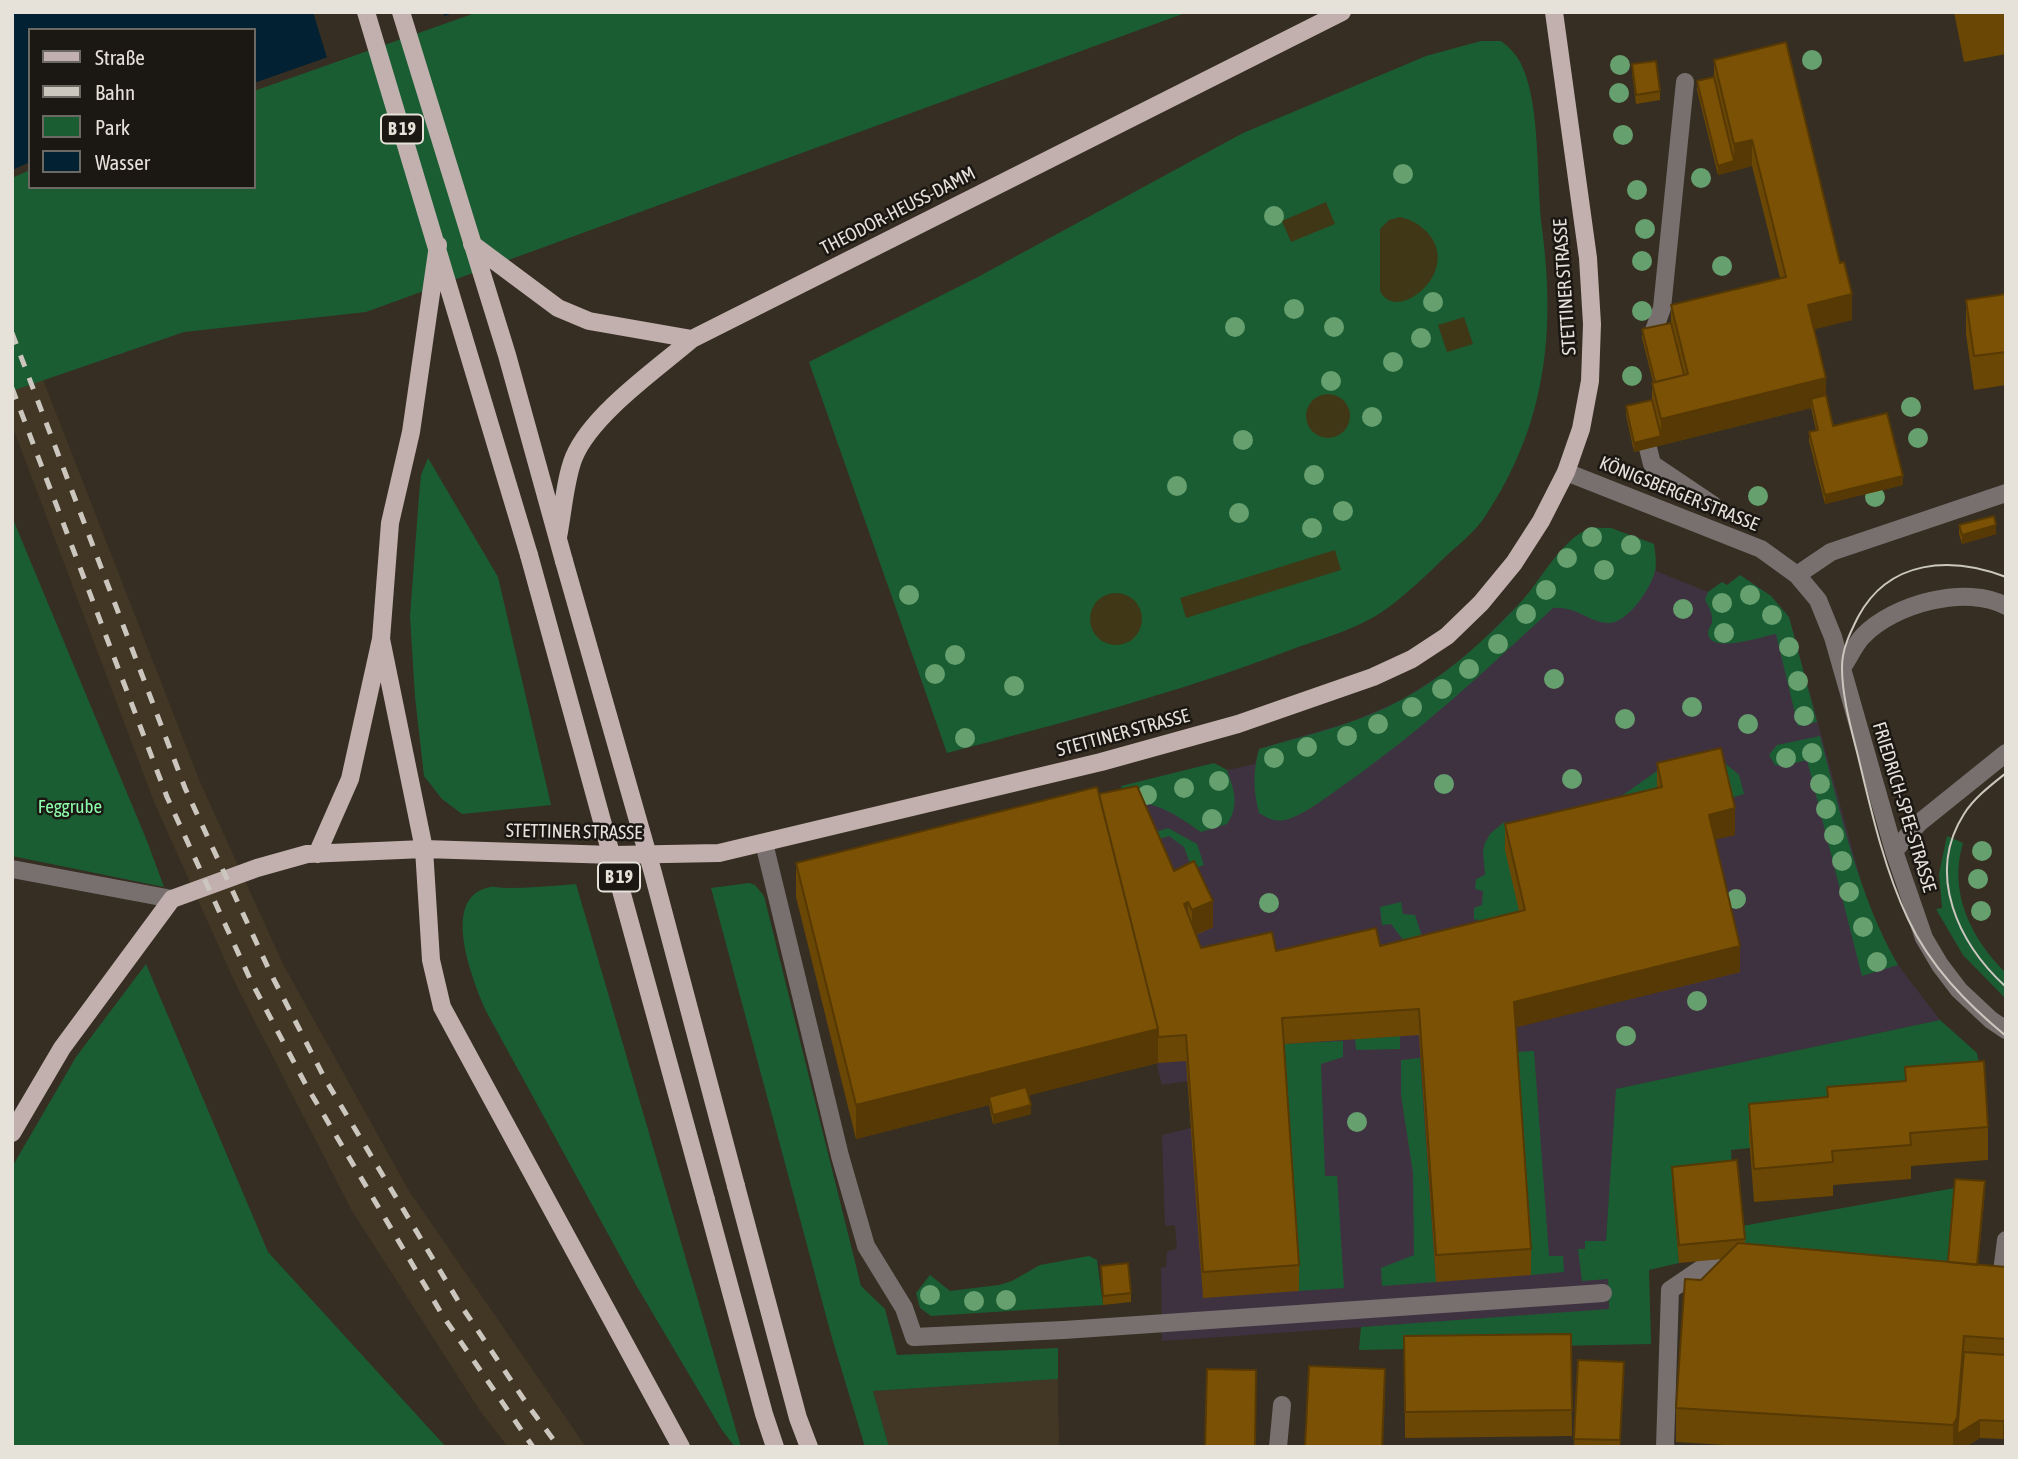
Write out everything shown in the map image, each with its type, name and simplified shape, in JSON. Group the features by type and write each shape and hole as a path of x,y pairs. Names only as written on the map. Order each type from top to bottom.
{"main road":[{"name":"B 19","path":"366,12 537,581 775,1447"},
{"name":"B 19","path":"401,12 558,537 653,873 798,1418 809,1447"},
{"name":"THEODOR-HEUSS-DAMM","path":"558,537 573,458 581,445 602,418 625,396 692,339 1342,12"},
{"name":"STETTINER STRASSE","path":"12,1133 62,1048 150,926 172,900 257,868 317,853 424,849 675,855 719,853 1101,762 1213,731 1373,677 1412,659 1447,636 1481,603 1514,563 1541,521 1566,472 1581,429 1590,380 1592,324 1588,258 1555,12"},
{"path":"472,244 558,309 589,321 692,339"},
{"path":"317,853 350,779 381,639 390,523 411,432 438,245"},
{"path":"381,639 424,849 431,960 442,1007 681,1447"}],"street":[{"path":"1653,336 1669,307 1685,82"},
{"path":"1648,448 1652,464 1713,505"},
{"name":"KÖNIGSBERGER STRASSE","path":"1566,472 1761,549 1797,575"},
{"path":"1797,575 1831,552 2006,493"},
{"name":"FRIEDRICH-SPEE-STRASSE","path":"1797,575 1818,600 1833,637 1894,851 1924,938 1940,965 1969,1000 2006,1030"},
{"path":"1842,668 1863,636 1887,618 1913,607 1935,600 1979,596 1994,599 2006,606"},
{"path":"1894,851 1920,823 2006,753"},
{"path":"764,844 840,1156 866,1246 904,1308 914,1337 1064,1330 1603,1293"},
{"path":"12,869 172,900"},
{"path":"1987,1289 2000,1290 2006,1240"},
{"path":"1665,1447 1670,1290 1701,1269 1760,1267"},
{"path":"1278,1447 1282,1405"}],"shaded area":[{"path":"12,300 200,782 284,966 409,1191 586,1447 508,1447 480,1411 352,1211 237,987 154,802 12,425"},
{"path":"1611,528 1654,544 1656,571 1708,592 1722,582 1727,585 1740,575 1771,596 1789,617 1866,900 1898,965 1940,1020 1617,1089 1606,1241 1585,1241 1585,1249 1579,1249 1608,1279 1609,1310 1162,1341 1161,1268 1166,1267 1167,1251 1177,1249 1175,1225 1165,1226 1162,1135 1191,1128 1188,1081 1162,1085 1097,821 1125,803 1121,786 1214,763 1227,770 1255,764 1259,749 1350,722 1400,701 1445,672 1479,644 1522,601 1573,539 1590,529"},
{"path":"1058,1379 1059,1447 889,1447 873,1391"}],"green space":[{"path":"478,12 1188,12 366,312 184,332 12,391 12,178 28,171 28,189 256,189 256,90"},
{"path":"1481,41 1501,41 1507,46 1520,62 1528,83 1535,123 1547,305 1546,342 1533,413 1522,448 1482,521 1400,599 1352,628 1163,694 947,753 809,362 976,278 1243,133 1426,56"},
{"path":"428,458 498,577 551,805 462,814 442,799 424,776 410,616 421,475"},
{"name":"Feggrube","path":"12,517 147,841 164,887 12,856"},
{"path":"1611,528 1654,544 1656,565 1653,578 1632,610 1617,621 1603,623 1570,610 1553,608 1428,720 1327,797 1289,819 1273,820 1259,813 1254,781 1259,749 1349,722 1418,690 1449,669 1493,630 1528,594 1570,541 1589,529"},
{"path":"1740,575 1771,596 1789,617 1817,722 1798,726 1776,634 1727,644 1711,639 1708,633 1712,616 1705,600 1708,592 1722,582 1727,585"},
{"path":"1820,736 1861,882 1898,965 1862,976 1807,760 1783,766 1775,765 1769,755 1777,745"},
{"path":"1720,759 1739,775 1744,794 1727,799 1524,930 1479,927 1478,919 1474,920 1474,908 1482,905 1483,891 1475,889 1476,879 1485,875 1485,843 1490,834 1503,823 1613,802 1660,769"},
{"path":"1214,763 1227,770 1234,791 1235,804 1227,824 1201,832 1156,806 1125,803 1121,786"},
{"path":"1168,828 1197,844 1204,865 1192,869 1184,847 1169,836 1150,842 1147,835"},
{"path":"1947,836 1963,843 1958,879 1961,897 1973,930 1993,960 2006,973 2006,999 1963,955 1936,909 1942,908 1939,874"},
{"path":"749,883 755,885 764,896 861,1286 885,1309 897,1355 1058,1348 1058,1379 873,1391 889,1447 865,1447 832,1338 711,888"},
{"path":"576,884 741,1447 735,1447 722,1430 636,1285 486,1011 468,962 463,923 466,907 474,894 492,887 523,888"},
{"path":"1401,902 1403,914 1415,915 1425,946 1404,941 1391,924 1382,925 1380,907"},
{"path":"146,964 268,1252 446,1447 12,1447 12,1167 76,1057"},
{"path":"1940,1020 1977,1053 1983,1084 1750,1148 1731,1150 1732,1167 1672,1184 1679,1263 1649,1270 1651,1344 1359,1350 1361,1327 1609,1309 1608,1279 1582,1281 1578,1249 1585,1249 1585,1241 1606,1241 1616,1089"},
{"path":"1400,1036 1400,1049 1356,1050 1355,1039"},
{"path":"1343,1041 1343,1057 1321,1064 1325,1176 1337,1176 1344,1288 1299,1291 1282,1044"},
{"path":"1534,1051 1549,1256 1563,1256 1564,1272 1531,1275 1516,1052"},
{"path":"1420,1058 1436,1282 1382,1286 1381,1268 1414,1255 1413,1173 1401,1095 1401,1060"},
{"path":"1955,1188 1947,1275 1745,1256 1742,1226"},
{"path":"1089,1256 1097,1260 1103,1305 931,1316 920,1308 916,1293 930,1275 950,1291 999,1285 1012,1281 1040,1265"}],"sand":[{"path":"1326,202 1335,224 1291,242 1282,221"},
{"path":"1400,217 1413,222 1431,237 1437,252 1437,266 1422,291 1399,302 1388,300 1380,291 1380,229 1389,220"},
{"path":"1464,317 1473,344 1447,352 1438,325"},
{"path":"1328,394 1337,395 1344,400 1349,407 1349,425 1344,432 1337,437 1328,438 1319,437 1312,432 1307,425 1306,416 1307,407 1312,400 1319,395"},
{"path":"1335,550 1341,570 1186,618 1180,598"},
{"path":"1116,593 1135,600 1142,619 1135,638 1116,645 1097,638 1090,619 1097,600"}],"water":[{"path":"12,12 456,12 256,82 256,28 28,28 28,163 12,170"}],"pier":[{"path":"313,12 443,12 446,20 328,61"}],"building":[{"path":"1786,42 1840,263 1844,262 1852,294 1808,305 1826,378 1661,419 1652,383 1688,374 1671,305 1786,277 1752,140 1734,144 1714,60"},
{"path":"1656,61 1660,91 1636,95 1632,64"},
{"path":"1714,77 1734,161 1718,166 1697,81"},
{"path":"2006,294 2006,352 1974,356 1966,300"},
{"path":"1671,323 1684,375 1655,382 1642,329"},
{"path":"1826,395 1833,426 1887,413 1903,476 1825,495 1809,432 1818,430 1811,399"},
{"path":"1652,400 1661,436 1634,443 1626,406"},
{"path":"1994,516 1996,525 1962,535 1959,525"},
{"path":"1721,748 1735,808 1709,815 1740,946 1514,1002 1531,1249 1436,1255 1419,1009 1282,1018 1299,1265 1203,1272 1186,1035 1158,1037 1099,794 1137,786 1174,871 1194,861 1213,901 1192,910 1188,902 1184,904 1201,948 1272,932 1276,951 1376,928 1380,946 1525,910 1505,824 1662,787 1657,763"},
{"path":"1097,787 1158,1029 856,1105 796,863"},
{"path":"1984,1061 1988,1127 1910,1133 1911,1145 1832,1151 1833,1162 1754,1169 1749,1104 1828,1097 1827,1087 1906,1081 1905,1067"},
{"path":"1026,1087 1031,1105 993,1115 989,1097"},
{"path":"1737,1160 1745,1239 1679,1245 1672,1167"},
{"path":"1955,1179 1985,1181 1977,1265 1948,1262"},
{"path":"1738,1243 2006,1267 2006,1339 1964,1336 1957,1418 1953,1425 1676,1408 1685,1279 1701,1280"},
{"path":"1128,1263 1131,1293 1103,1296 1101,1266"},
{"path":"1571,1334 1572,1410 1405,1412 1404,1336"},
{"path":"1964,1352 2006,1355 2006,1420 1980,1420 1957,1434"},
{"path":"1578,1360 1624,1362 1620,1440 1574,1439"},
{"path":"1309,1366 1385,1369 1382,1447 1305,1447"},
{"path":"1207,1369 1256,1370 1255,1447 1205,1447"}],"tram line":[{"path":"2006,577 1985,570 1943,565 1904,573 1886,583 1871,598 1849,635 1842,660 1847,712 1873,818 1892,880 1908,919 1927,952 1950,983 2006,1036"},
{"path":"2006,773 1968,808 1953,837 1947,861 1953,907 1962,929 1989,970 2006,987"}],"railway":[{"path":"12,333 185,788 270,972 325,1079 460,1304 559,1447"},
{"path":"12,388 167,797 251,981 306,1085 443,1316 533,1447"}]}
